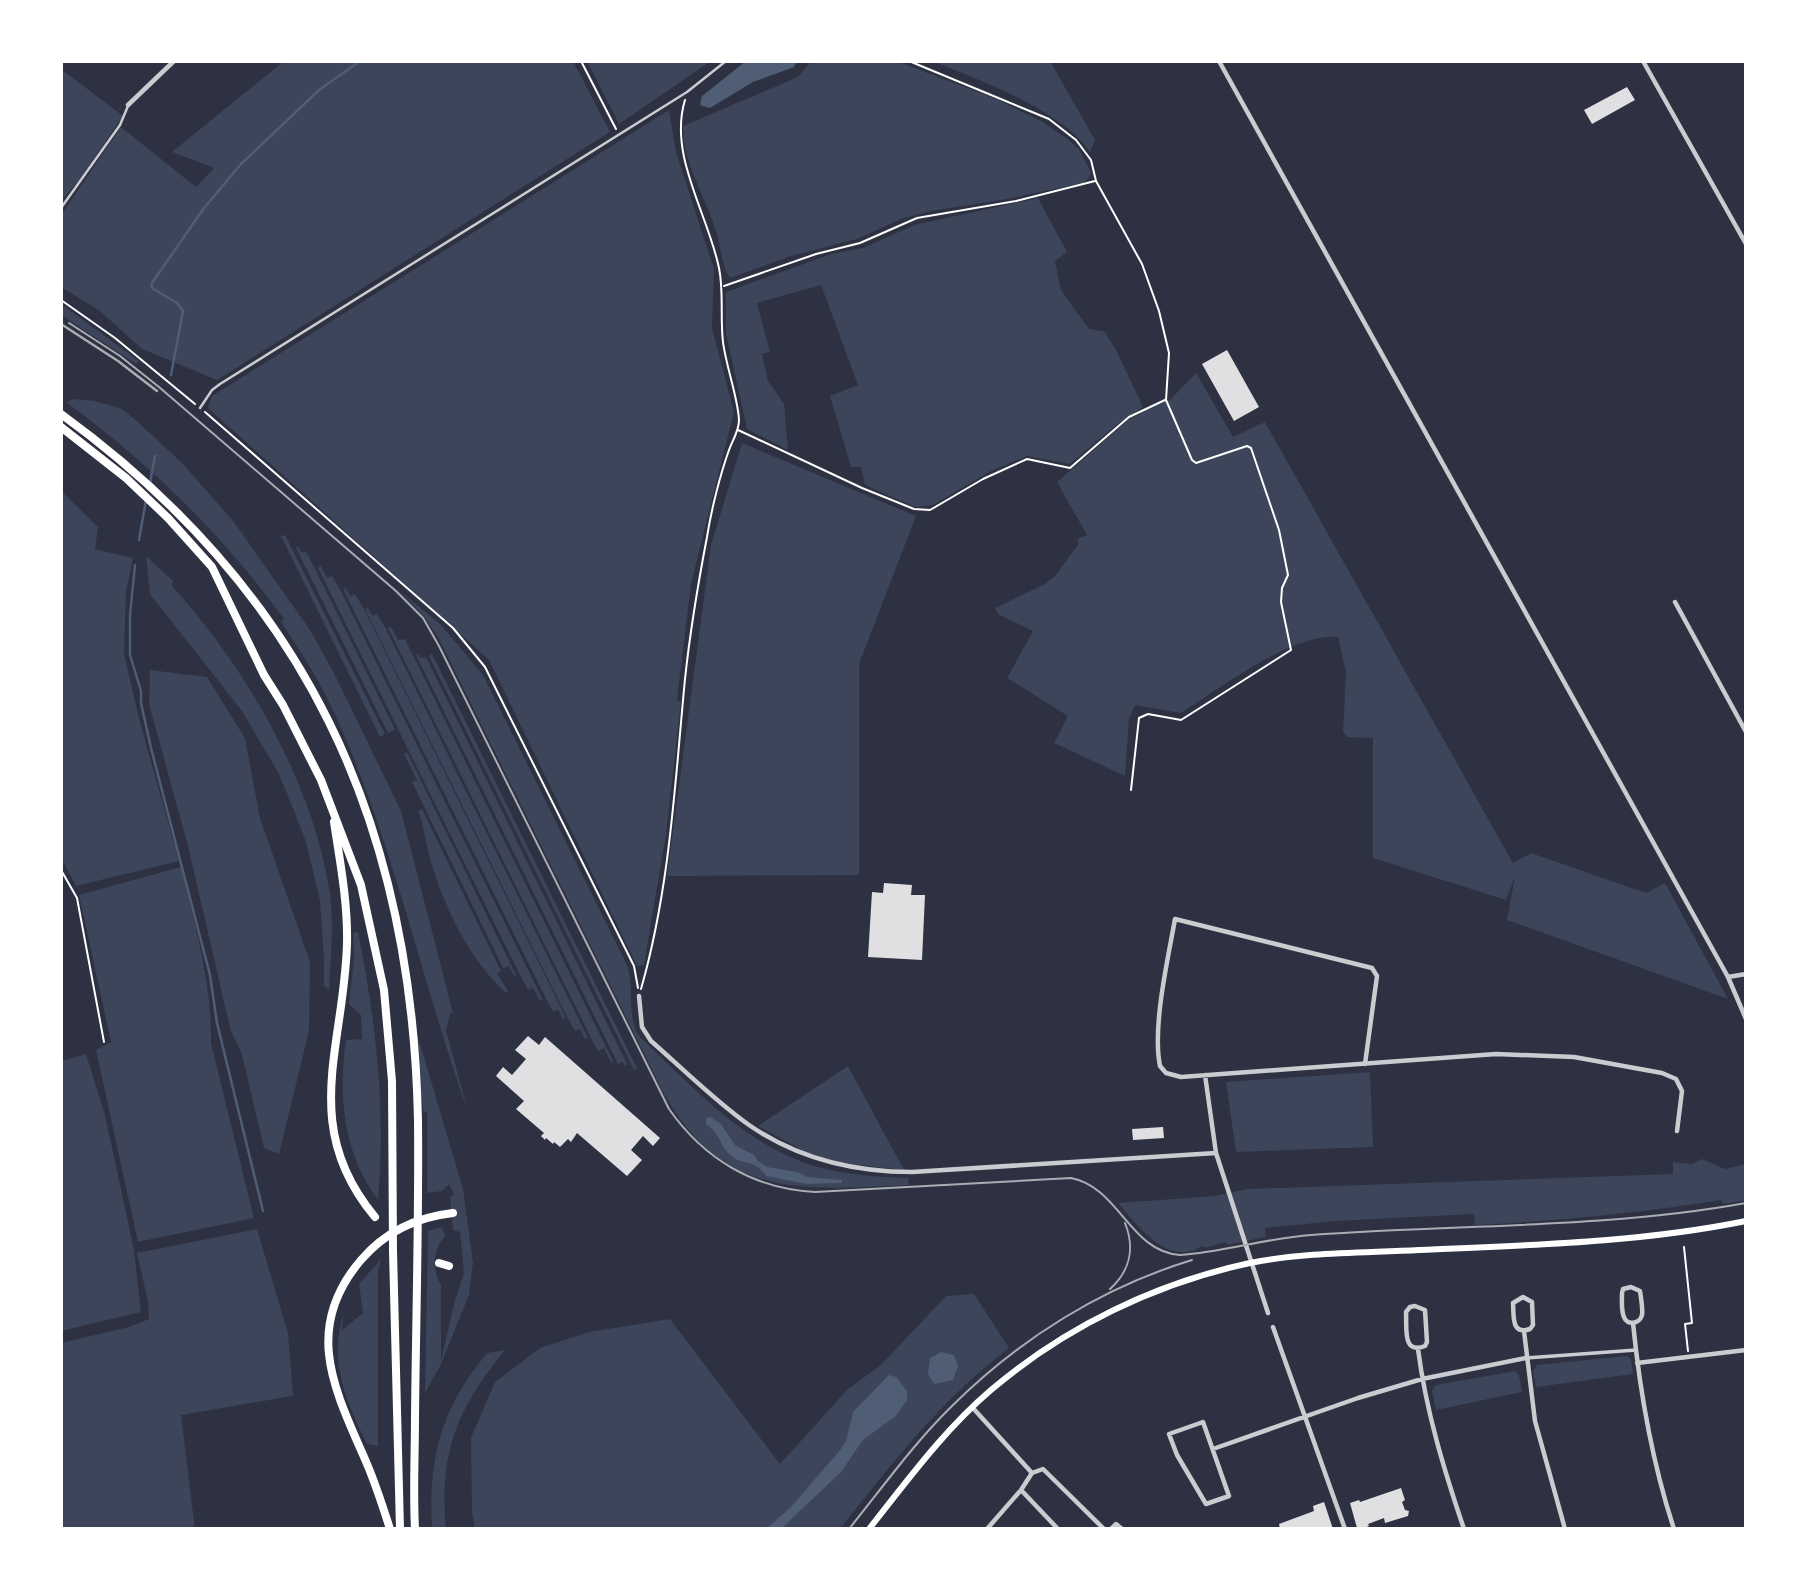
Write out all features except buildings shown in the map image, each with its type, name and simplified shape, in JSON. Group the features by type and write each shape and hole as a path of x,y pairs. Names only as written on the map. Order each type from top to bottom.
{"highway":[{"path":"61,414 137,473 176,509 271,622 305,676 337,736 375,834 396,916 410,1010 418,1118 415,1529"},
{"path":"61,427 126,478 201,553 215,573 264,675 283,705 321,780 361,885 384,990 393,1082 393,1251 400,1529"},
{"path":"332,808 344,883 347,943 331,1079 332,1124 338,1151 349,1179 375,1217"},
{"path":"390,1529 334,1385 327,1347 329,1329 345,1284 358,1264 375,1246 406,1226 429,1217 453,1213"},
{"path":"439,1262 449,1266"}],"main road":[{"path":"869,1529 972,1407 1022,1365 1098,1318 1165,1288 1253,1263 1328,1254 1612,1241 1689,1232 1746,1221"}],"street":[{"path":"128,105 174,61"},
{"path":"1219,61 1728,977 1746,1019"},
{"path":"1643,61 1746,244"},
{"path":"1675,601 1746,732"},
{"path":"1365,1064 1377,976 1372,968 1175,919 1161,999 1159,1061 1162,1070 1171,1075 1365,1064 1473,1054 1554,1055 1662,1073 1676,1079 1681,1084 1677,1131"},
{"path":"1728,977 1746,974"},
{"path":"639,996 642,1027 651,1041 747,1124 800,1152 836,1164 912,1172 1216,1153"},
{"path":"1205,1075 1216,1153 1268,1313"},
{"path":"1632,1287 1640,1291 1642,1315 1639,1321 1633,1323 1624,1318 1622,1293 1623,1289 1632,1287"},
{"path":"1523,1297 1532,1303 1533,1325 1531,1329 1524,1331 1514,1326 1513,1303 1523,1297"},
{"path":"1415,1306 1425,1310 1427,1342 1418,1349 1412,1348 1408,1343 1406,1323 1406,1312 1415,1306"},
{"path":"1633,1323 1637,1363 1654,1457 1674,1529"},
{"path":"1273,1327 1345,1529"},
{"path":"1524,1331 1535,1420 1565,1529"},
{"path":"1418,1349 1435,1441 1464,1529"},
{"path":"1213,1449 1358,1398 1422,1379 1526,1359 1636,1350"},
{"path":"1637,1363 1746,1350"},
{"path":"972,1407 1032,1472"},
{"path":"1203,1422 1213,1449 1229,1496 1206,1504 1177,1455 1170,1434 1203,1422"},
{"path":"987,1529 1021,1490 1032,1472 1043,1469 1104,1529"},
{"path":"1021,1490 1058,1529"},
{"path":"1111,1529 1116,1524 1122,1529"}],"lane":[{"path":"200,408 212,390 220,384 687,92 726,61"},
{"path":"61,208 120,125 128,105"}],"path":[{"path":"580,61 619,135"},
{"path":"909,61 1049,119 1076,140 1091,160 1096,181 1142,264 1159,311 1168,353 1166,400 1192,460 1196,463 1247,446 1251,448 1281,542 1288,575 1282,588 1281,602 1291,650 1181,720 1148,714 1139,718 1131,790"},
{"path":"639,996 648,964 665,871 676,794 685,676 707,534 729,449 738,430 739,417 723,344 723,287 714,245 682,154 679,130 687,92"},
{"path":"723,287 816,254 860,243 917,218 1016,201 1096,181"},
{"path":"61,300 141,358 453,628 485,667 634,966 639,996"},
{"path":"738,430 862,488 914,509 930,510 983,479 1027,459 1070,467 1129,417 1166,400"},
{"path":"61,870 77,898 104,1042"},
{"path":"1684,1247 1692,1323 1685,1324 1689,1357"}],"shaded area":[{"path":"284,61 573,61 610,132 217,380 142,349 100,311 61,287 61,215 121,127 196,187 214,168 172,152"},
{"path":"587,61 711,61 619,124"},
{"path":"746,61 797,61 794,67 753,82 710,108 700,105 702,96"},
{"path":"811,61 896,61 994,98 1041,121 1066,138 1079,149 1091,173 1083,183 901,219 857,239 791,256 730,278 712,218 690,166 683,126 798,77"},
{"path":"932,61 1050,61 1095,140 1090,152 1060,122 1040,109"},
{"path":"61,69 123,116 79,180 61,201"},
{"path":"669,110 676,152 714,269 712,328 734,412 691,584 677,700 681,702 666,834 644,965 637,966 489,660 208,408 212,396"},
{"path":"1038,198 1067,252 1055,261 1061,290 1089,329 1104,331 1143,407 1070,464 1027,456 991,471 933,505 915,507 865,485 861,467 851,467 830,396 858,385 821,285 757,303 770,352 762,354 768,381 784,404 788,450 747,429 726,334 726,292 831,254 863,248 914,225"},
{"path":"61,304 139,361 136,364 61,315"},
{"path":"1196,373 1233,437 1265,422 1513,863 1531,853 1646,893 1665,883 1728,999 1507,920 1515,876 1506,900 1373,858 1373,738 1347,737 1343,731 1346,672 1338,637 1320,638 1278,653 1181,713 1135,705 1129,719 1125,776 1054,743 1068,716 1007,678 1033,631 998,614 995,608 1045,584 1056,575 1079,543 1077,539 1087,535 1057,482 1129,419 1171,399"},
{"path":"75,399 95,401 122,409 183,464 234,522 310,630 335,675 401,811 453,1013 450,1014 446,1030 468,1112 371,804 330,704 281,622 284,619 236,558 184,502 127,450 66,402"},
{"path":"742,443 916,516 859,664 859,875 667,876 711,545"},
{"path":"61,491 98,527 95,549 133,558 126,592 124,654 179,861 76,886 61,858"},
{"path":"285,535 385,734 380,737 281,536"},
{"path":"298,546 302,553 306,551 395,729 388,733 296,548"},
{"path":"146,556 173,581 172,586 199,617 248,686 270,724 306,802 319,842 330,895 332,922 329,989 324,986 320,901 306,842 279,774 242,711 150,594"},
{"path":"321,566 327,578 332,576 341,591 543,1000 540,1001 533,988 528,990 521,977 318,568"},
{"path":"346,588 350,596 355,594 364,609 566,1018 563,1019 558,1009 553,1012 546,999 343,589"},
{"path":"400,591 440,624 483,675 627,965 633,1020 639,1036 721,1113 767,1145 818,1167 863,1175 908,1178 909,1185 834,1188 768,1181 739,1170 712,1153 686,1127 663,1092 438,637 423,615"},
{"path":"368,608 372,616 377,614 386,629 588,1038 585,1039 580,1029 575,1031 568,1019 365,609"},
{"path":"391,627 398,640 405,639 613,1061 611,1063 604,1048 598,1051 591,1038 388,628"},
{"path":"432,654 637,1068 634,1070 429,656"},
{"path":"416,655 420,658 426,657 627,1064 625,1066 623,1062 618,1064"},
{"path":"150,670 207,677 245,738 260,818 310,962 309,1031 279,1154 264,1148 242,1055 230,1028 188,846 149,704"},
{"path":"407,752 516,975 514,976 509,966 503,968 412,782 417,780 404,754"},
{"path":"422,809 501,971 497,973 508,991 506,993 470,949 443,898 418,811"},
{"path":"181,867 206,976 211,1043 254,1218 138,1242 96,1050 111,1042 79,895"},
{"path":"358,932 370,998 378,1066 381,1133 378,1200 357,1163 350,1143 343,1103 346,1040 362,1039 361,1015 349,1004 354,959 353,933"},
{"path":"418,1037 463,1189 473,1263 469,1295 440,1366 425,1393 428,1231 442,1227 445,1236 438,1247 435,1260 441,1285 441,1361 464,1273 460,1232 453,1230 450,1197 454,1194 449,1184 442,1191 427,1193 427,1112 423,1111"},
{"path":"86,1054 105,1115 134,1250 141,1312 61,1331 61,1061"},
{"path":"848,1066 904,1170 839,1163 806,1152 758,1126"},
{"path":"1370,1072 1373,1147 1236,1152 1226,1082"},
{"path":"710,1117 721,1124 735,1145 754,1155 767,1167 797,1172 808,1177 842,1180 842,1183 807,1184 766,1176 757,1166 729,1154 706,1124 706,1118"},
{"path":"1702,1159 1725,1169 1746,1164 1746,1200 1723,1204 1721,1200 1598,1216 1475,1225 1474,1214 1336,1221 1265,1228 1266,1237 1227,1245 1226,1242 1204,1248 1203,1246 1186,1252 1156,1243 1118,1203 1215,1196 1247,1189 1673,1174 1673,1162 1692,1164"},
{"path":"257,1229 288,1333 293,1396 181,1415 195,1529 61,1529 61,1343 129,1327 149,1319 137,1253"},
{"path":"381,1259 378,1272 378,1446 367,1444 346,1395 339,1368 338,1338 343,1309 342,1330 363,1313 359,1284"},
{"path":"974,1294 1009,1348 940,1410 840,1529 475,1529 472,1512 471,1438 495,1382 540,1348 589,1332 670,1319 780,1464 848,1389 881,1365 946,1296"},
{"path":"505,1350 488,1371 463,1412 449,1454 446,1529 432,1529 432,1480 448,1414 471,1373 487,1353"},
{"path":"941,1352 954,1355 958,1366 953,1380 934,1384 928,1374 930,1358"},
{"path":"1627,1356 1631,1359 1633,1374 1536,1387 1533,1371 1537,1365"},
{"path":"1515,1371 1519,1375 1522,1392 1436,1410 1432,1391 1436,1385"},
{"path":"889,1375 896,1377 907,1391 907,1400 896,1416 863,1440 841,1472 781,1529 766,1529 791,1507 841,1449 846,1441 853,1412"}],"waterway":[{"path":"171,375 183,311 177,303 152,288 152,283 204,208 241,164 319,90 360,61"},
{"path":"150,483 155,456"},
{"path":"139,540 146,500"},
{"path":"135,565 130,615 130,655 141,691 151,748 210,975 217,1023 263,1211"}],"tram line":[{"path":"69,323 120,356 159,387 396,591 423,618 669,1109 698,1143 732,1168 751,1178 793,1190 815,1192 1071,1178 1101,1193 1149,1243 1163,1251 1180,1255 1311,1235 1583,1222 1746,1203"},
{"path":"1110,1289 1122,1275 1129,1259 1130,1241 1125,1223"},
{"path":"849,1529 938,1420 1005,1359 1034,1337 1095,1300 1159,1271 1192,1260"}],"railway":[{"path":"61,324 118,361 157,391"}]}
